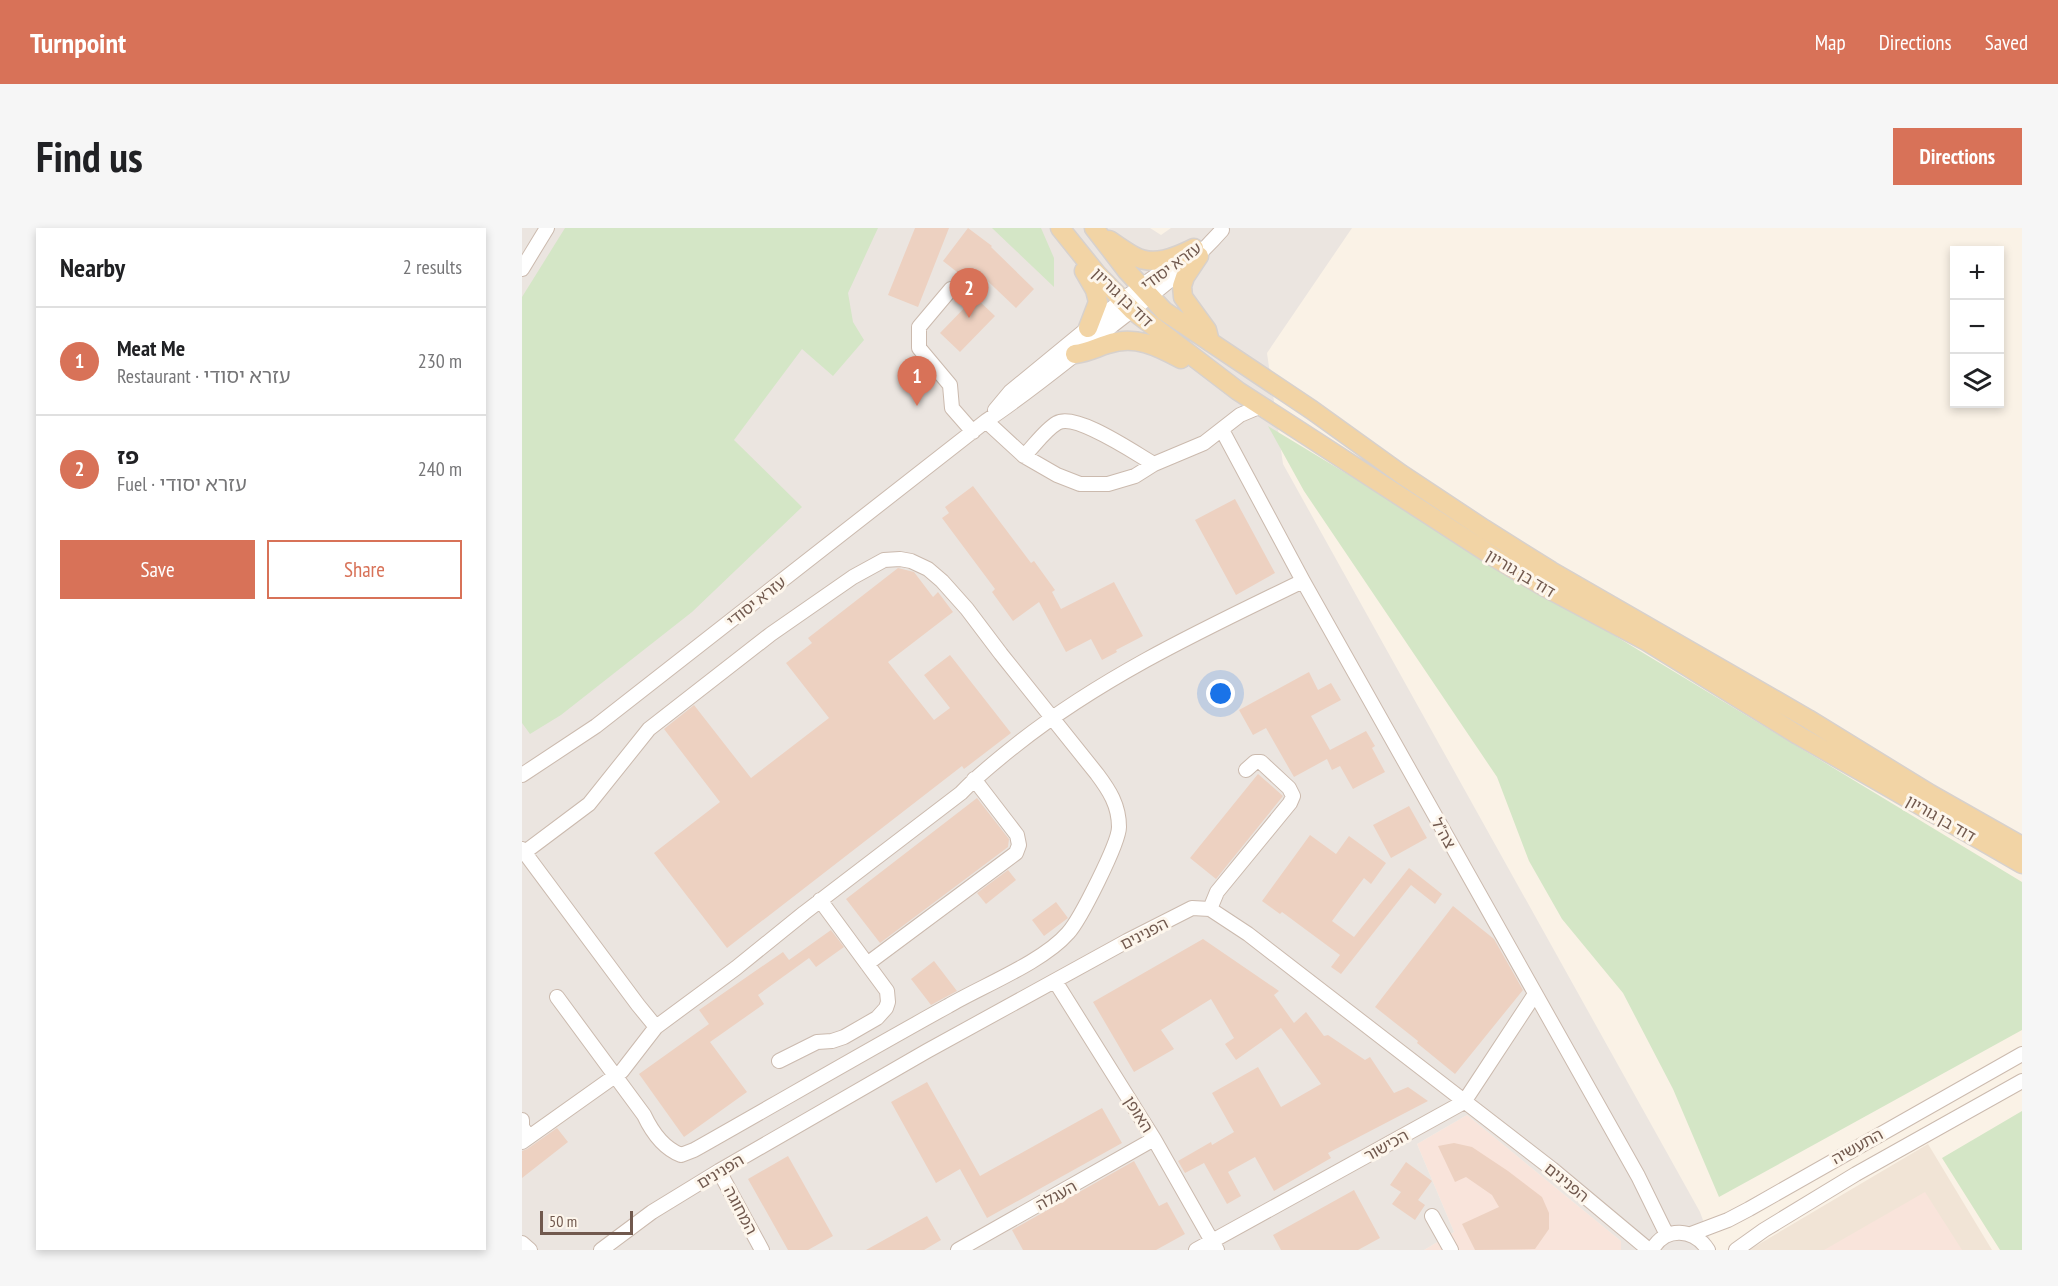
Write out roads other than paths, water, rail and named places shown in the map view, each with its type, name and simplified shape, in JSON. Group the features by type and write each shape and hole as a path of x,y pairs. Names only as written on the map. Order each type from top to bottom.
{"main road":[{"path":"1095,231 1143,260 1155,261 1197,252"},
{"name":"דוד בן גוריון","path":"1095,231 1164,311 1312,410 1474,523 1551,571 2022,846"},
{"path":"1063,232 1072,254 1095,290 1098,302 1088,327"},
{"name":"דוד בן גוריון","path":"1063,232 1097,274 1127,305 1212,372 1279,418 1494,557 1648,642 1798,735 2022,864"},
{"path":"1197,252 1182,286 1184,297 1207,330 1211,344"},
{"path":"1076,354 1090,352 1107,344 1133,340 1161,348 1212,372"}],"street":[{"path":"522,269 547,228"},
{"name":"עזרא יסודי","path":"986,421 1010,392 1088,327 1146,292 1223,229"},
{"path":"951,289 919,327 919,348 950,385 952,408 973,432"},
{"name":"עזרא יסודי","path":"522,775 596,726 986,421 1014,403 1076,354 1127,305"},
{"path":"986,421 1024,456 1057,475 1080,484 1108,484 1135,476 1154,464 1204,443 1240,415 1259,407 1279,418"},
{"path":"1024,456 1058,423 1070,421 1099,433 1154,464"},
{"name":"צה\"ל","path":"1222,430 1303,581 1638,1176 1667,1235"},
{"path":"557,997 616,1075 644,1115 652,1132 671,1151 681,1155 694,1150 1040,956 1069,932 1079,918 1114,846 1119,829 1117,809 1112,794 968,609 928,569 911,561 884,560 853,578 771,634 649,729 589,804 524,850 656,1027"},
{"path":"522,1120 525,1140 622,1071 656,1027 736,968 1052,717 1095,688 1197,632 1303,581"},
{"path":"1210,909 1217,892 1290,803 1293,796 1289,788 1261,762 1255,762 1246,770"},
{"path":"867,964 1016,853 1019,844 1017,835 974,779"},
{"path":"779,1061 817,1042 844,1037 877,1018 888,1002 887,991 820,900"},
{"name":"הפנינים","path":"601,1250 652,1212 719,1170 916,1057 1192,908 1210,909 1248,934 1552,1169 1650,1250"},
{"name":"האופן","path":"1055,981 1154,1139 1215,1246"},
{"name":"הכישור","path":"1196,1250 1215,1246 1464,1102 1535,994"},
{"path":"844,1037 857,1057"},
{"name":"התעשיה","path":"1667,1235 1683,1232 1691,1234 1728,1220 2022,1054"},
{"name":"התעשיה","path":"1736,1250 1764,1230 1856,1174 2022,1081"},
{"name":"העגלה","path":"958,1250 1154,1139"},
{"name":"המחוגה","path":"719,1170 762,1250"},
{"path":"1432,1216 1451,1250"},
{"path":"1691,1234 1708,1250"},
{"path":"1650,1250 1667,1235"},
{"path":"522,1243 530,1250"}],"place":[{"name":"פז","path":"969,318"},
{"name":"Meat Me","path":"917,406"}]}
